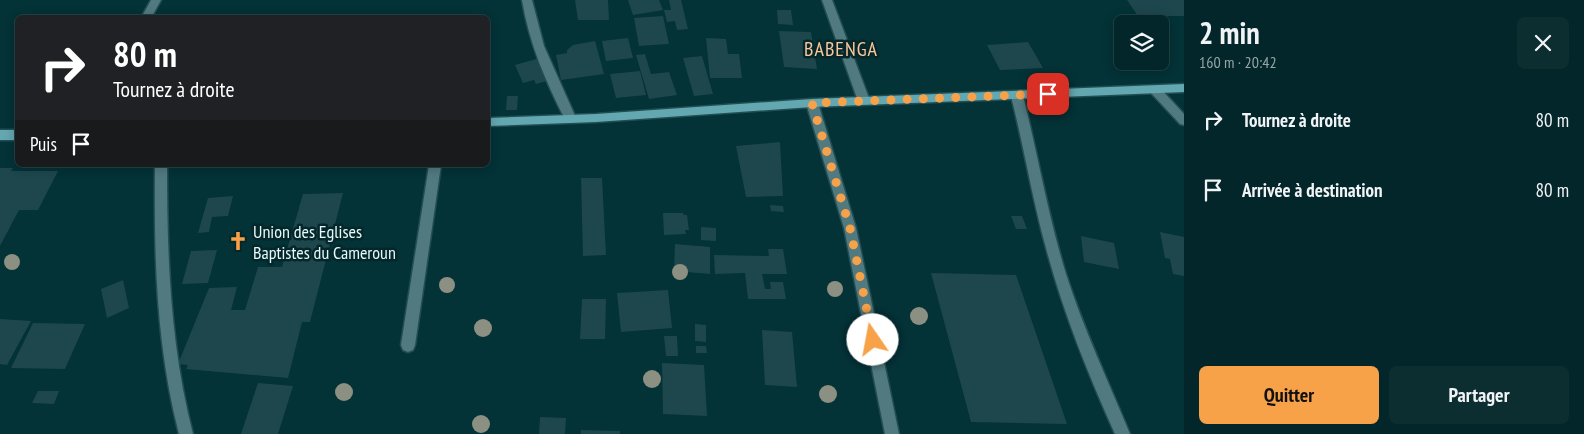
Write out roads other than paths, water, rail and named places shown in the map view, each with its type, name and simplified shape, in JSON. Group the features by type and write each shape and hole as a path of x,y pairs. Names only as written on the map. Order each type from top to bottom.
{"main road":[{"path":"490,122 812,103 1156,91 1184,88"},
{"path":"0,135 15,135"}],"street":[{"path":"148,15 156,0"},
{"path":"527,0 542,58 570,118"},
{"path":"827,0 864,101"},
{"path":"1156,91 1184,121"},
{"path":"1017,96 1030,145 1045,219 1065,290 1107,399 1123,434"},
{"path":"812,103 850,228 892,434"},
{"path":"161,167 160,247 165,314 175,394 186,434"},
{"path":"408,345 436,167"}],"place":[{"name":"Union des Eglises Baptistes du Cameroun","path":"238,241"}],"district":[{"name":"BABENGA","path":"841,49"}]}
